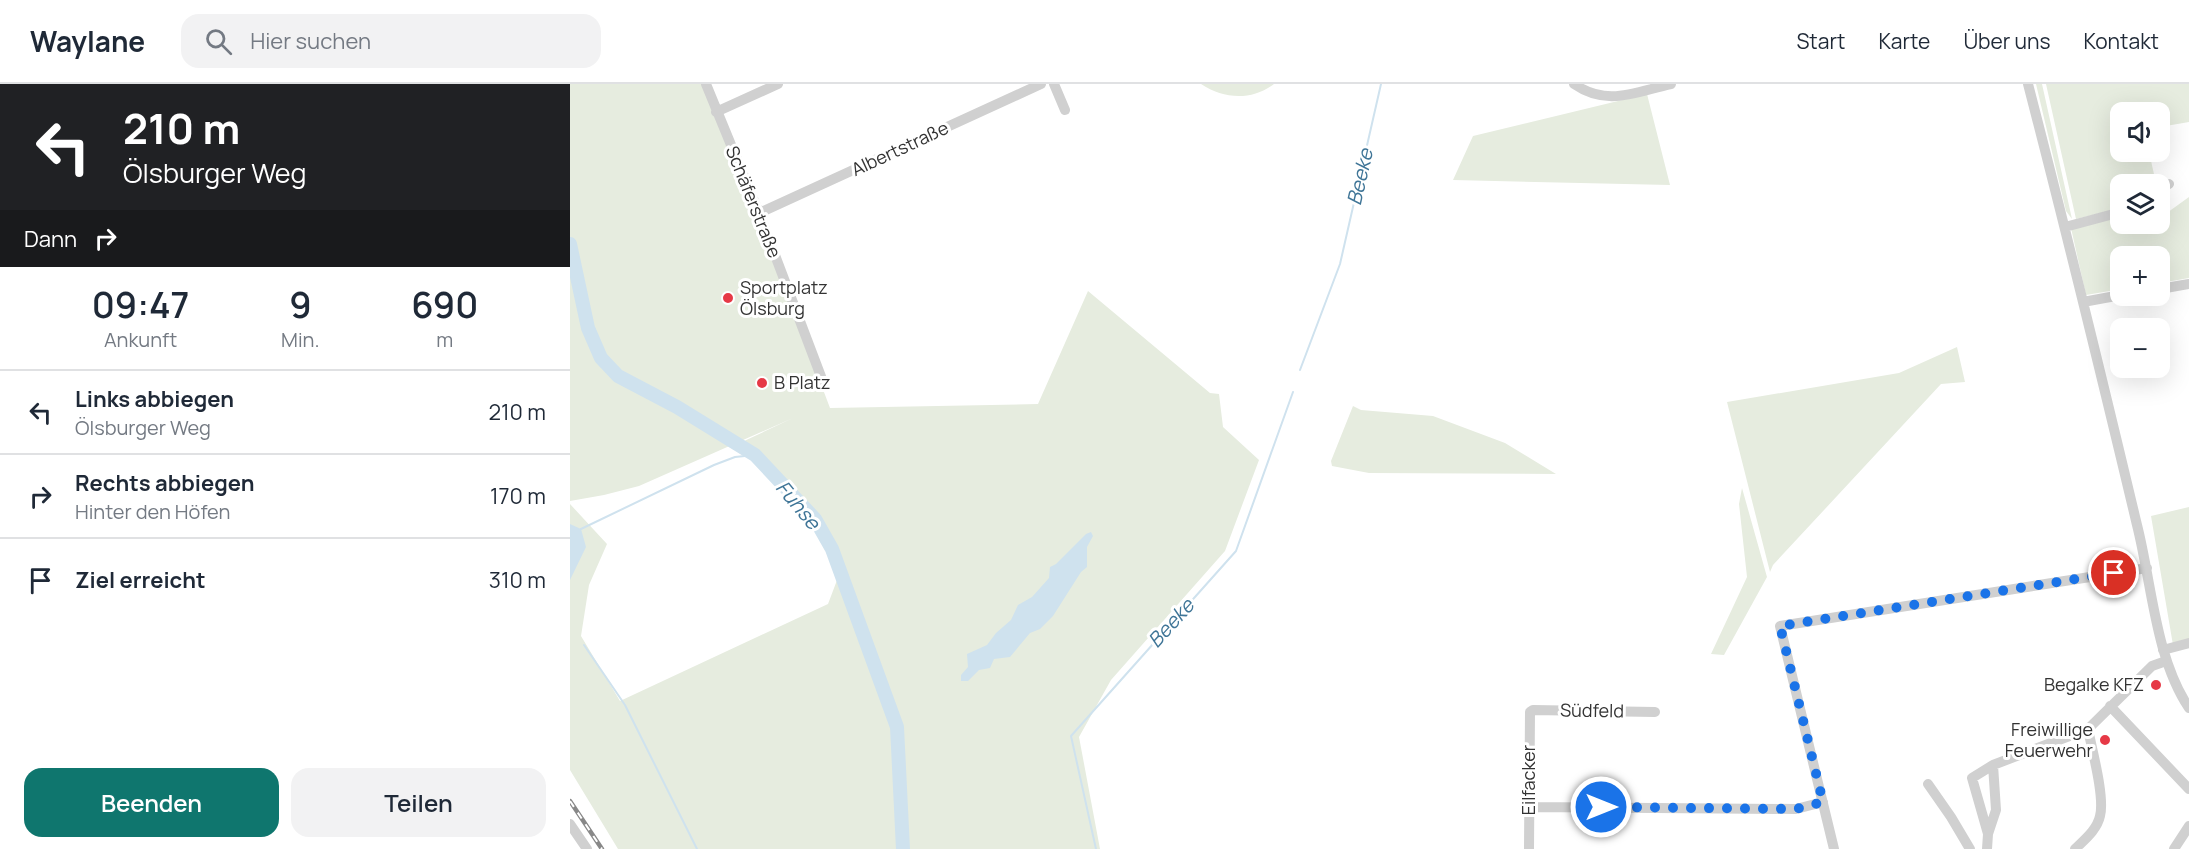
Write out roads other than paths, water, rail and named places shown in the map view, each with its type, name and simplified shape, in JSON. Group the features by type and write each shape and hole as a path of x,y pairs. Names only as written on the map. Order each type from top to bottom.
{"street":[{"name":"Schäferstraße","path":"706,84 759,213 825,387"},
{"path":"716,112 777,84"},
{"name":"Albertstraße","path":"759,213 1041,84"},
{"path":"1054,84 1065,110"},
{"path":"1574,84 1596,96 1621,96 1671,84"},
{"path":"2028,84 2142,543 2165,655 2177,690 2189,708"},
{"path":"2065,227 2110,215"},
{"path":"2170,287 2189,284"},
{"path":"2083,302 2110,297"},
{"path":"1834,849 1780,626 2146,568"},
{"path":"1988,834 1972,778 1993,765 2088,729 2151,666 2165,655 2189,643"},
{"path":"2109,706 2189,789"},
{"name":"Südfeld","path":"1530,712 1533,710 1655,712"},
{"name":"Eilfacker","path":"1529,849 1530,712"},
{"path":"2075,849 2095,828 2101,816 2096,768 2088,729"},
{"path":"1987,849 1988,834 1996,810 1993,765"},
{"path":"1928,784 1952,817 1970,849"},
{"path":"1529,807 1796,809 1823,802"},
{"path":"570,824 587,849"},
{"path":"2174,849 2189,826"}],"water":[{"path":"570,524 581,529 586,547 570,580"},
{"path":"1091,532 1093,536 1087,547 1087,567 1081,572 1053,616 1040,629 1030,633 1010,657 994,659 990,668 979,670 968,681 961,681 961,675 968,667 967,654 987,645 996,633 1011,620 1018,605 1032,597 1049,578 1050,567"}],"waterway":[{"name":"Beeke","path":"1300,370 1340,264 1381,84"},
{"name":"Fuhse","path":"570,244 588,328 601,358 618,376 677,407 755,455 815,519 832,549 897,727 903,849"},
{"name":"Beeke","path":"1096,849 1071,736 1236,551 1293,392"},
{"path":"581,529 714,465 735,457 755,455"},
{"path":"584,645 625,705 697,849"}],"railway":[{"path":"570,801 602,849"}],"place":[{"name":"Sportplatz Ölsburg","path":"728,298"},
{"name":"B Platz","path":"762,383"},
{"name":"Begalke KFZ","path":"2156,685"},
{"name":"Freiwillige Feuerwehr","path":"2105,740"}]}
